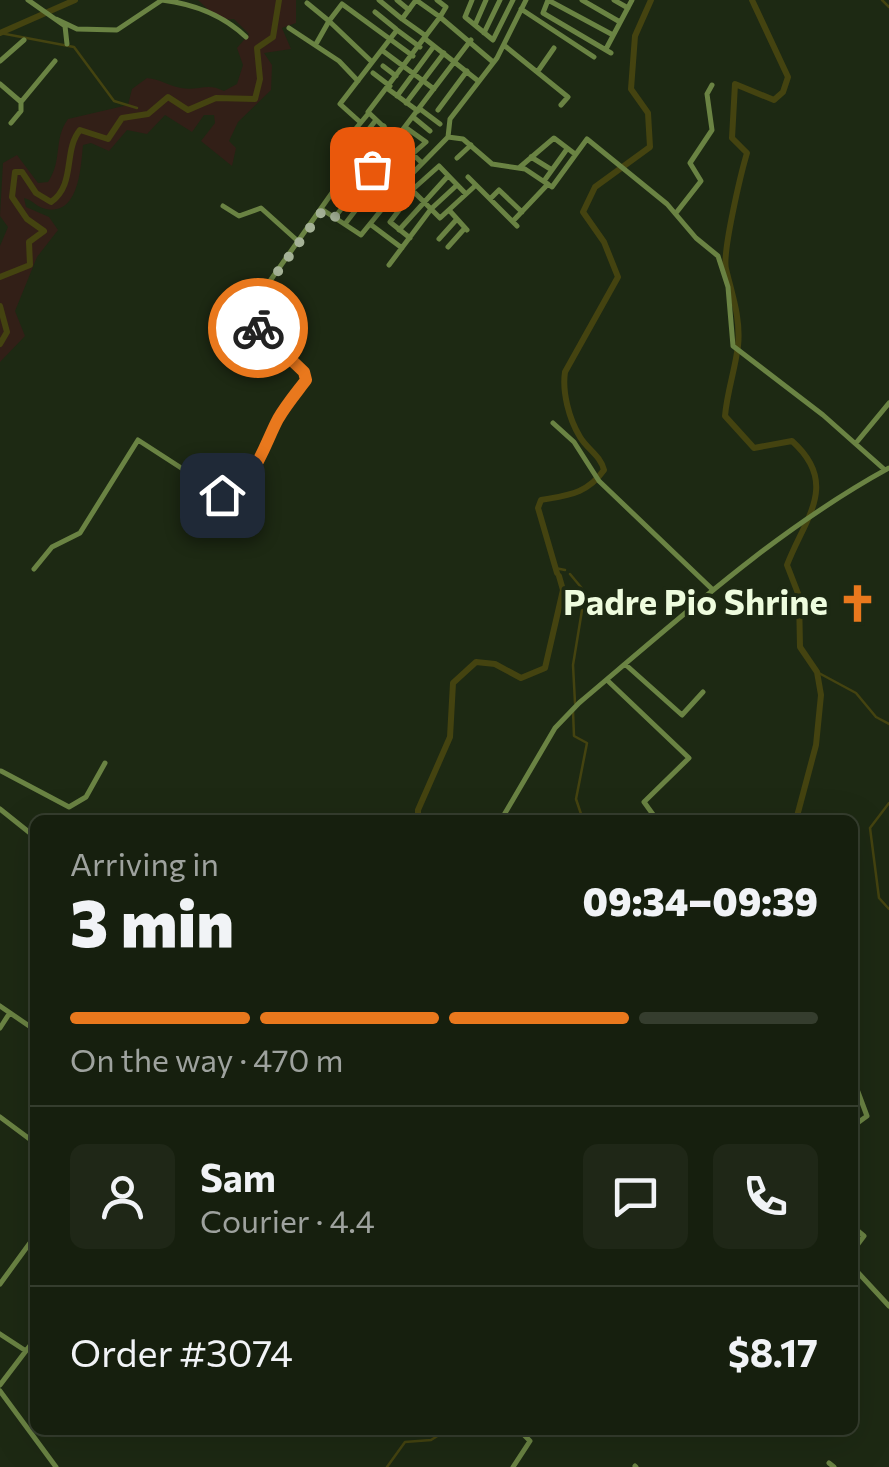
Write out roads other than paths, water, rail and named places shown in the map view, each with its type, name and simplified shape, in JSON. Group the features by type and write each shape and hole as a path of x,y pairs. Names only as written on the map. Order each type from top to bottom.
{"street":[{"path":"28,0 68,30 67,44"},
{"path":"56,19 78,29 116,30 162,0 196,6 231,22 246,37"},
{"path":"379,0 477,80"},
{"path":"397,0 409,10"},
{"path":"402,19 416,0 494,62"},
{"path":"353,132 440,17 446,7 436,0"},
{"path":"472,0 466,17 495,39 513,0"},
{"path":"475,25 486,0"},
{"path":"484,33 500,0"},
{"path":"323,210 361,234 404,182 448,138 450,119 505,46 526,0"},
{"path":"613,35 548,0 543,13 608,51 632,0"},
{"path":"582,0 620,22"},
{"path":"614,0 628,8"},
{"path":"313,57 339,2 413,56"},
{"path":"306,3 372,62"},
{"path":"521,9 594,57"},
{"path":"375,12 420,47"},
{"path":"450,24 454,17"},
{"path":"290,28 318,46 358,81"},
{"path":"360,122 340,105 396,30"},
{"path":"0,62 24,40"},
{"path":"335,217 380,151 419,110 471,40"},
{"path":"397,96 434,46"},
{"path":"505,46 568,97 561,105"},
{"path":"538,72 554,48"},
{"path":"383,50 434,90"},
{"path":"406,102 444,53"},
{"path":"20,102 56,60"},
{"path":"383,66 396,76"},
{"path":"438,110 467,71"},
{"path":"373,73 397,96 440,124"},
{"path":"440,82 452,90"},
{"path":"0,84 20,102 21,110 11,123"},
{"path":"676,213 701,181 690,163 712,130 707,94 712,85"},
{"path":"368,114 422,163"},
{"path":"412,118 428,137"},
{"path":"361,138 376,120"},
{"path":"370,146 384,126"},
{"path":"405,127 428,137"},
{"path":"380,151 400,165 428,137"},
{"path":"448,138 462,139 492,164 520,168 552,187 587,139 676,213 720,260 735,348 887,469 806,516 579,703 566,715 504,815"},
{"path":"520,168 554,138 576,155"},
{"path":"389,158 404,143"},
{"path":"457,158 471,146"},
{"path":"468,177 515,224 567,149"},
{"path":"531,157 552,170"},
{"path":"34,570 52,547 80,533 138,440 222,495 250,475 276,422 306,380 304,372 246,315 338,187 367,158 381,176 345,224"},
{"path":"373,164 404,182 440,218 476,185"},
{"path":"410,238 390,222 413,191 439,166 466,194"},
{"path":"354,170 365,178"},
{"path":"399,230 422,200 448,176"},
{"path":"346,178 357,187"},
{"path":"388,266 431,210 457,185"},
{"path":"503,194 510,186"},
{"path":"338,187 350,197"},
{"path":"490,199 499,190 522,212"},
{"path":"512,203 520,194"},
{"path":"330,198 342,207"},
{"path":"222,206 239,216 261,208 300,243"},
{"path":"448,210 466,229 448,247"},
{"path":"438,240 457,219"},
{"path":"370,224 402,248"},
{"path":"856,443 889,403"},
{"path":"553,422 574,442 599,481 713,590"},
{"path":"626,665 682,715 703,692"},
{"path":"607,680 689,758 644,802 652,815"},
{"path":"0,771 69,807 86,797 105,763"},
{"path":"0,809 30,833"},
{"path":"0,1006 30,1027"},
{"path":"0,1028 10,1013"},
{"path":"858,1091 867,1114 858,1122"},
{"path":"0,1117 30,1139"},
{"path":"0,1284 30,1243"},
{"path":"858,1272 889,1306"},
{"path":"0,1334 26,1351"},
{"path":"30,1346 0,1388 30,1430"},
{"path":"33,1435 56,1467"},
{"path":"513,1467 530,1441 524,1435"}],"waterway":[{"path":"0,33 75,0"},
{"path":"0,277 30,265 29,242 44,231 27,219 12,197 15,172 22,172 36,193 51,202 64,186 72,147 80,130 108,139 122,118 148,114 168,97 188,110 216,98 255,99 260,79 257,48 273,37 279,0"},
{"path":"557,573 538,508 541,500 584,489 604,470 573,422 565,372 618,277 604,242 583,212 595,187 650,147 648,113 631,89 635,36 651,0"},
{"path":"752,0 788,77 783,92 774,100 735,84 732,138 747,153 727,247 726,269 739,336 725,416 754,448 792,441 814,472 814,501 787,565 799,596 800,647 817,672 821,695 816,745 797,815"},
{"path":"882,0 889,7"},
{"path":"0,33 74,47 114,101 137,108"},
{"path":"0,306 7,332 0,344"},
{"path":"555,568 565,570"},
{"path":"570,574 585,592 573,665 575,703"},
{"path":"418,815 450,737 453,683 476,662 495,664 521,678 545,668 563,590 559,576"},
{"path":"817,672 856,693 876,717 889,724"},
{"path":"573,711 574,736 587,743 576,799 581,815"},
{"path":"889,803 870,828 879,898 889,909"},
{"path":"387,1467 405,1442 431,1440 439,1435"}],"place":[{"name":"Padre Pio Shrine","path":"858,603"}]}
